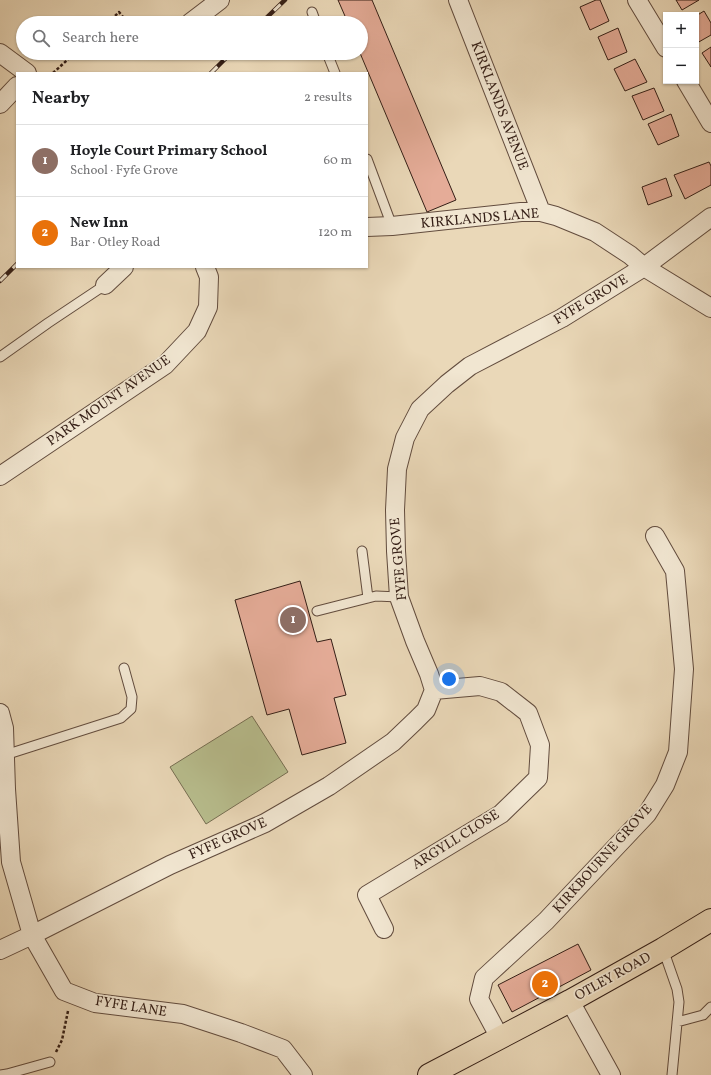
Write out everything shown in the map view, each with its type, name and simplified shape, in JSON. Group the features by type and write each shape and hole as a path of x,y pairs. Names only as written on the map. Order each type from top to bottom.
{"main road":[{"name":"OTLEY ROAD","path":"429,1075 570,1001 664,949 711,920"}],"street":[{"path":"199,16 220,0"},
{"name":"KIRKLANDS AVENUE","path":"458,0 541,212"},
{"path":"638,0 663,43"},
{"path":"0,53 26,72"},
{"path":"688,84 711,123"},
{"path":"0,104 16,87"},
{"name":"KIRKLANDS LANE","path":"368,227 392,226 521,212 541,212 556,216 595,232 630,255 644,268 711,308"},
{"name":"FYFE GROVE","path":"0,950 170,865 266,823 329,786 393,742 426,710 434,690 399,597 395,510 397,469 405,438 420,409 447,384 470,366 562,318 644,268 711,217"},
{"path":"105,285 123,268"},
{"name":"PARK MOUNT AVENUE","path":"0,476 165,365 197,331 208,307 209,277 205,268"},
{"name":"KIRKBOURNE GROVE","path":"500,1038 479,999 484,978 546,922 647,814 665,785 678,752 684,669 675,571 655,536"},
{"name":"ARGYLL CLOSE","path":"384,929 363,889 501,814 538,778 540,745 528,713 501,692 480,686 434,690"},
{"path":"1,723 5,755 11,862 32,935 64,991"},
{"name":"FYFE LANE","path":"64,991 95,1003 183,1014 241,1033 283,1049 303,1075"},
{"path":"570,1001 611,1075"}],"lane":[{"path":"312,12 313,16"},
{"path":"330,60 335,72"},
{"path":"368,163 392,226"},
{"path":"0,357 105,285"},
{"path":"362,551 368,598"},
{"path":"317,612 376,596 399,597"},
{"path":"5,755 121,718 131,709 132,697 124,668"},
{"path":"664,949 678,988 679,1002 672,1075"},
{"path":"678,1022 703,1015 711,1007"},
{"path":"0,1075 50,1062"}],"path":[{"path":"115,16 119,12 122,16"},
{"path":"54,72 67,60"},
{"path":"50,1062 59,1048 69,1004 64,991"}],"green space":[{"path":"252,716 288,772 206,824 170,767"}],"building":[{"path":"338,0 372,0 456,200 427,212 363,60 368,60 368,16 345,16"},
{"path":"596,0 600,0 609,21 590,30 580,7"},
{"path":"676,0 699,0 682,10"},
{"path":"704,11 711,23 711,35 699,42 699,14"},
{"path":"618,28 627,52 608,60 598,37"},
{"path":"711,47 711,67 702,53"},
{"path":"635,59 647,82 625,91 614,69"},
{"path":"654,88 664,111 643,120 632,96"},
{"path":"671,114 679,136 658,145 648,124"},
{"path":"709,162 711,166 711,185 685,199 674,175"},
{"path":"666,178 672,196 648,205 642,187"},
{"path":"300,581 317,642 331,639 346,695 334,698 346,743 302,755 289,709 267,715 235,600"},
{"path":"578,944 591,970 512,1012 498,985"}],"railway":[{"path":"268,16 285,0"},
{"path":"212,72 224,60"},
{"path":"0,281 16,265"}],"place":[{"name":"Hoyle Court Primary School","path":"293,620"},
{"name":"New Inn","path":"545,984"}]}
